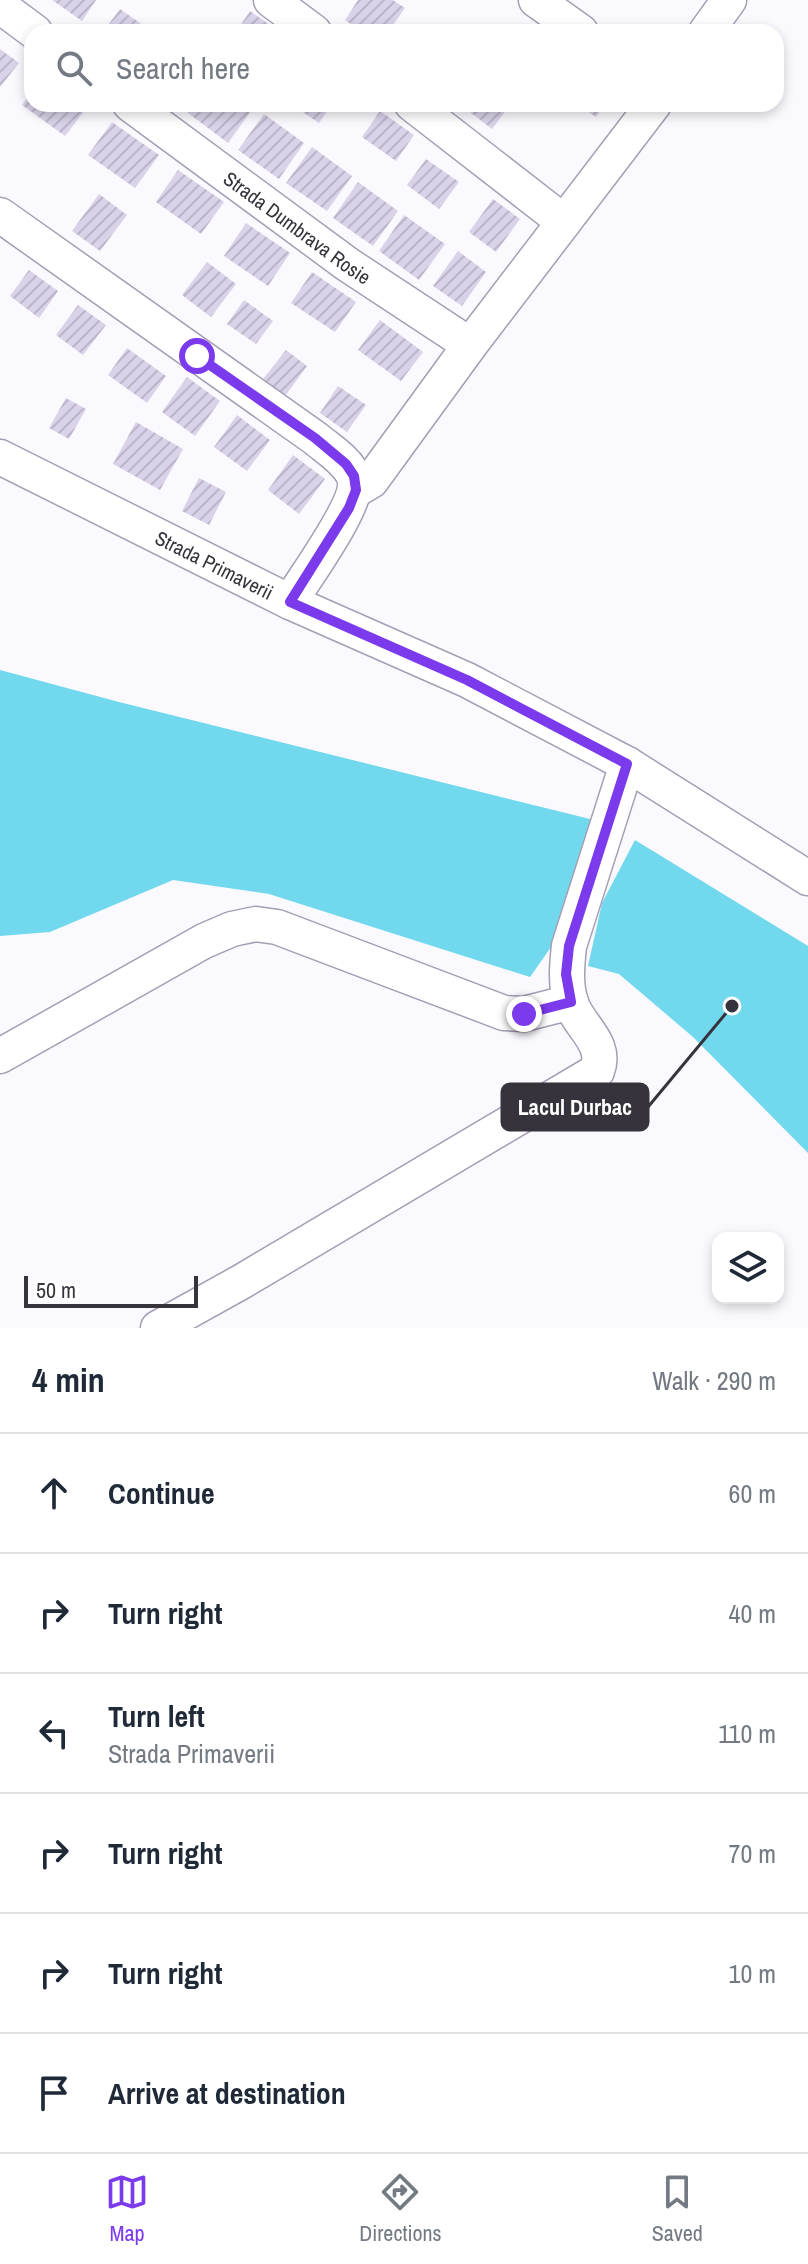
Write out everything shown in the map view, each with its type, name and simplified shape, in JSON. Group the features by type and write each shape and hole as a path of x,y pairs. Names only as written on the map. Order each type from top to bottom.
{"street":[{"path":"271,0 303,24"},
{"path":"536,0 570,24"},
{"path":"712,24 729,0"},
{"path":"0,6 24,24"},
{"name":"Strada Dumbrava Rosie","path":"141,112 347,264 470,345"},
{"path":"422,112 564,222"},
{"path":"356,490 371,481 470,345 648,112"},
{"path":"0,215 315,438 346,464 354,476 356,490 349,508 290,602"},
{"name":"Strada Primaverii","path":"0,457 290,602 467,680 627,764 808,878"},
{"path":"158,1328 597,1071 600,1053 571,1002 566,974 569,946 627,764"},
{"path":"0,1056 204,941 232,929 256,924 294,932 504,1013 524,1014 571,1002"}],"water":[{"path":"0,670 594,820 561,933 530,977 269,894 173,880 50,932 0,936"},
{"path":"635,840 808,946 808,1153 693,1037 619,974 588,966 602,903"}],"building":[{"path":"52,0 96,0 82,21"},
{"path":"358,0 393,0 405,8 394,24 351,24 345,20"},
{"path":"120,9 142,24 109,24"},
{"path":"250,11 269,24 241,24"},
{"path":"0,49 19,63 0,87"},
{"path":"32,112 83,112 65,136"},
{"path":"189,112 250,112 228,143"},
{"path":"303,112 327,112 319,123"},
{"path":"379,112 414,135 396,161 362,137"},
{"path":"470,112 505,112 492,129"},
{"path":"264,114 304,143 279,179 238,150"},
{"path":"112,122 159,155 135,188 88,155"},
{"path":"312,147 352,176 327,211 286,183"},
{"path":"426,159 459,182 439,209 407,185"},
{"path":"178,170 224,202 201,234 156,202"},
{"path":"358,182 398,211 373,246 333,218"},
{"path":"99,194 127,215 100,251 72,231"},
{"path":"493,199 520,219 496,252 469,232"},
{"path":"404,215 445,244 419,280 379,251"},
{"path":"246,223 290,253 268,286 224,256"},
{"path":"458,251 486,272 462,306 433,286"},
{"path":"207,262 236,284 211,317 182,295"},
{"path":"29,270 58,291 39,318 10,296"},
{"path":"312,272 356,302 335,332 291,303"},
{"path":"244,300 273,321 256,344 227,324"},
{"path":"78,305 106,325 83,355 56,335"},
{"path":"380,320 423,352 401,381 358,350"},
{"path":"127,348 166,376 147,403 108,375"},
{"path":"286,350 307,366 285,396 263,379"},
{"path":"187,377 220,401 195,436 162,412"},
{"path":"338,386 366,405 347,432 320,413"},
{"path":"66,398 86,409 69,439 49,428"},
{"path":"237,415 270,440 247,471 214,447"},
{"path":"136,422 183,449 160,490 113,464"},
{"path":"293,455 325,479 299,514 268,490"},
{"path":"199,478 226,492 209,525 182,511"}],"place":[{"name":"Lacul Durbac","path":"732,1006"}],"route":[{"path":"197,356 315,438 346,464 354,476 356,490 349,508 290,602 467,680 627,764 569,946 566,974 571,1002 524,1014"}]}
